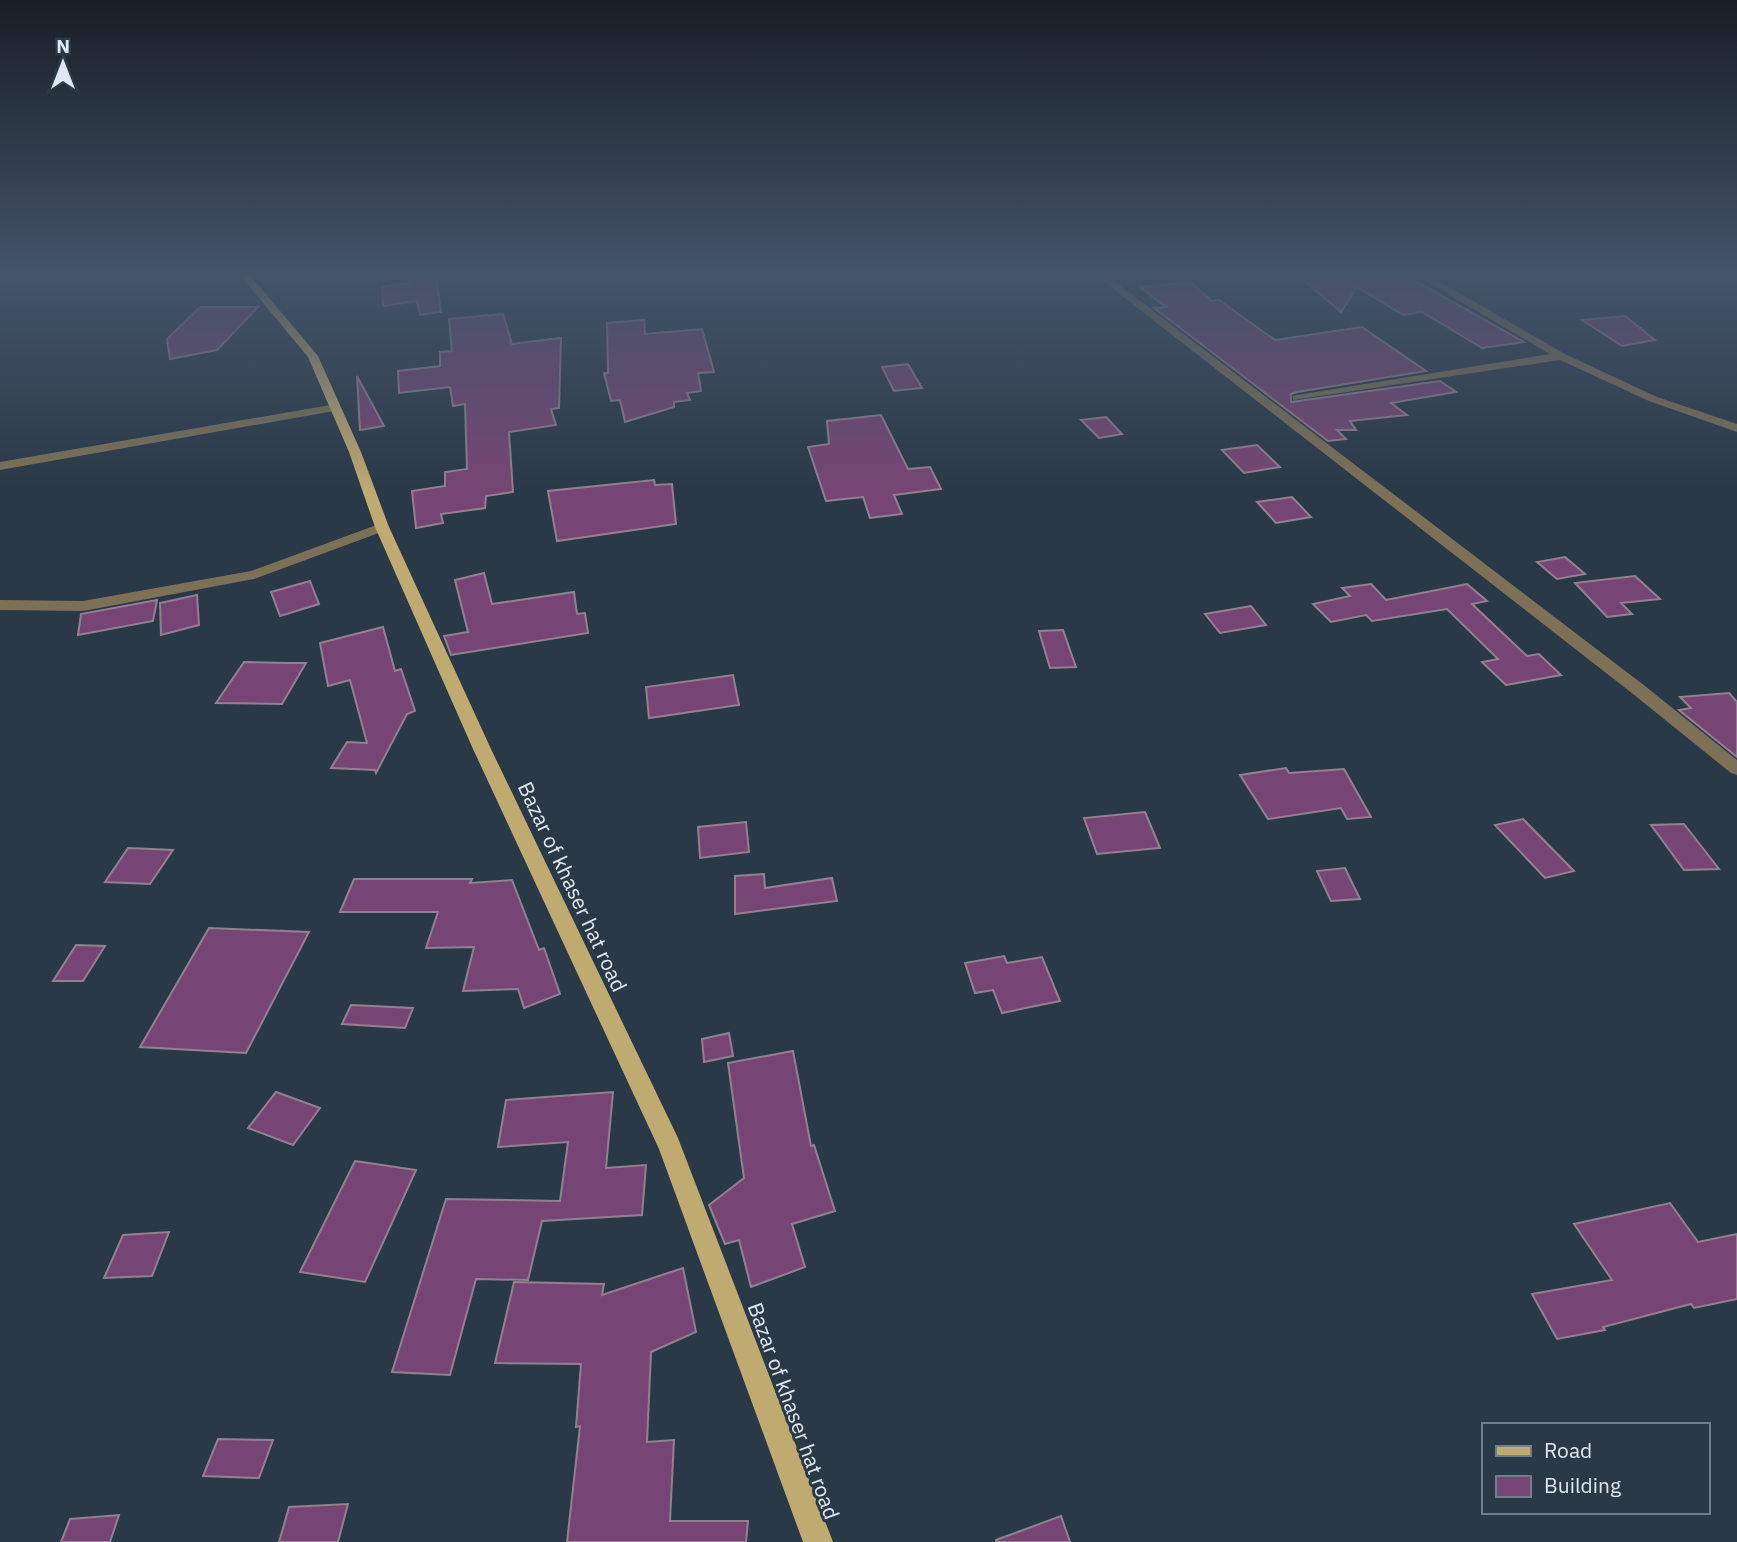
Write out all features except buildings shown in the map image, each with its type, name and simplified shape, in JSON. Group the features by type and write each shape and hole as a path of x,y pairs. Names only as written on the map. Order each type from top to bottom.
{"main road":[{"name":"Bazar of khaser hat road","path":"304,346 313,356 336,408 382,527 488,762 670,1146 818,1542"}],"street":[{"path":"1192,346 1639,690 1737,769"},
{"path":"1543,346 1653,399 1737,428"},
{"path":"1297,398 1561,356"},
{"path":"0,466 336,408"},
{"path":"0,604 83,606 254,575 382,527"}]}
